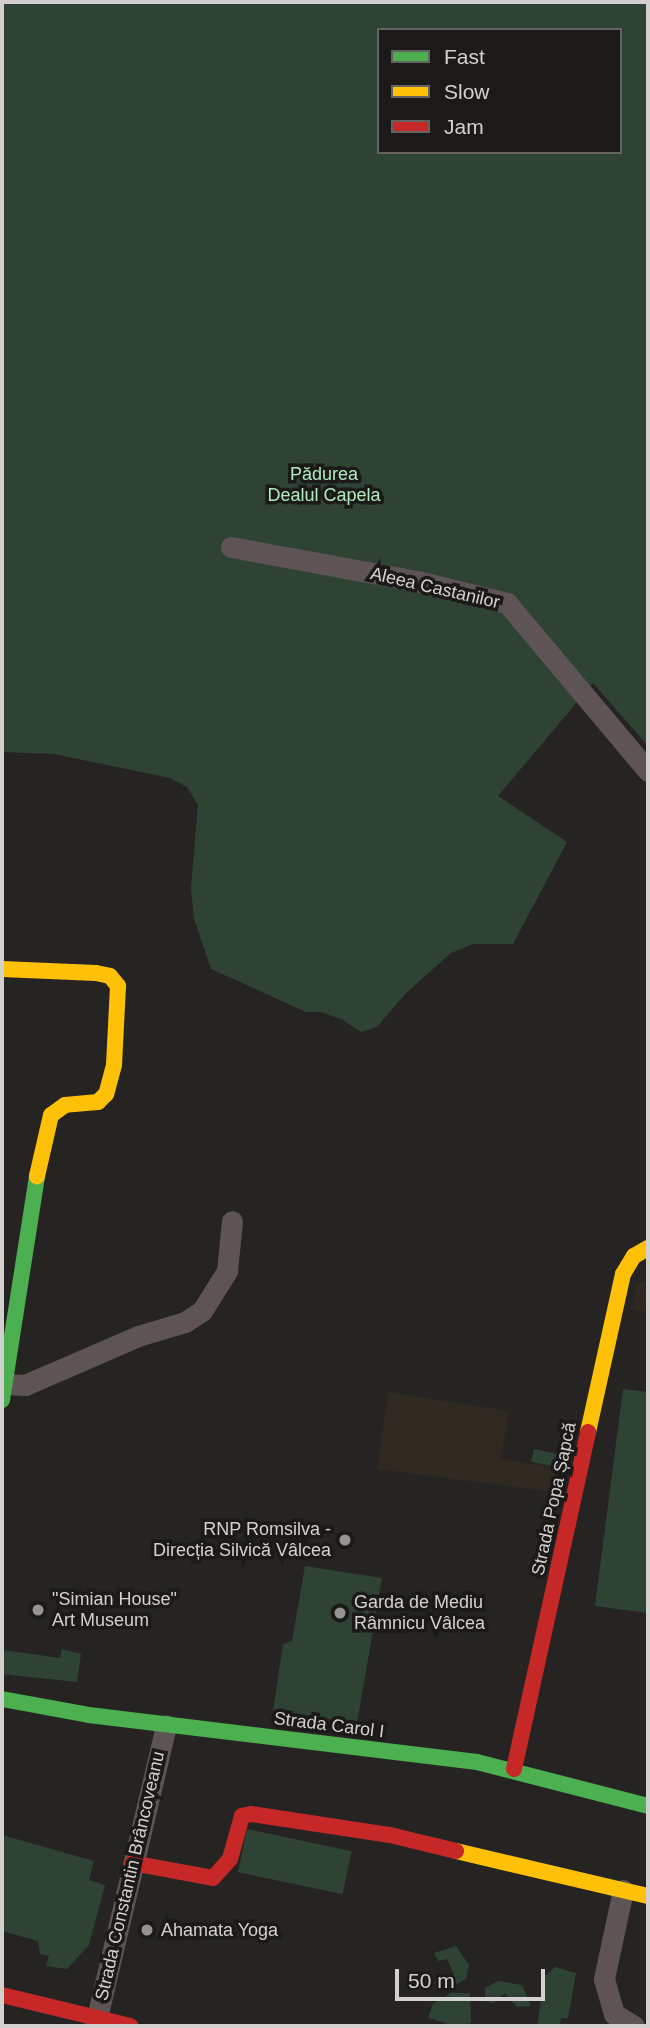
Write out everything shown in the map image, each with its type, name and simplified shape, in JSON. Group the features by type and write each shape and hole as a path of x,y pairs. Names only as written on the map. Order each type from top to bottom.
{"street":[{"name":"Aleea Castanilor","path":"231,547 417,581 507,603 648,771"},
{"path":"2,969 96,973 110,976 118,986 114,1065 106,1094 98,1102 65,1105 51,1115 44,1132 3,1389 25,1385 138,1336 185,1322 202,1311 227,1271 232,1221"},
{"name":"Strada Popa Șapcă","path":"514,1769 623,1274 634,1256 648,1248"},
{"name":"Strada Carol I","path":"2,1699 166,1725 514,1769 648,1806"},
{"name":"Strada Constantin Brâncoveanu","path":"96,2022 166,1725"},
{"path":"132,1863 213,1878 230,1859 242,1816 251,1814 390,1835 648,1896"},
{"path":"623,1889 604,1979 614,2014 634,2026"},
{"path":"2,1995 96,2022 125,2026"}],"shaded area":[{"path":"648,1282 648,1313 632,1309 637,1283"},
{"path":"388,1392 509,1411 501,1459 567,1470 562,1493 377,1469"}],"green space":[{"name":"Pădurea Dealul Capela","path":"2,2 648,2 648,746 593,683 498,796 567,842 513,944 473,944 451,953 406,993 377,1027 361,1032 343,1020 322,1012 306,1012 211,969 194,919 191,887 198,805 187,787 170,778 54,754 2,752"},
{"path":"623,1389 648,1392 648,1613 595,1606"},
{"path":"534,1449 568,1456 566,1469 531,1462"},
{"path":"305,1566 382,1578 357,1723 273,1711 283,1644 292,1641"},
{"path":"62,1649 81,1654 77,1682 2,1674 2,1650 60,1658"},
{"path":"247,1829 352,1851 343,1894 238,1872"},
{"path":"2,1835 94,1861 89,1880 105,1885 89,1945 67,1969 46,1966 49,1956 40,1954 38,1941 2,1931"},
{"path":"456,1946 469,1965 466,1979 453,1986 448,1978 454,1974 447,1959 438,1961 434,1953"},
{"path":"555,1967 576,1973 568,2018 561,2018 560,2026 537,2026 545,1976"},
{"path":"498,1981 522,1985 531,2006 517,2007 505,1993 493,2003 485,2001 485,1988"},
{"path":"451,1993 470,1993 471,2023 456,2026 428,2018 433,2004"}],"traffic: fast":[{"path":"2,1400 37,1176"},
{"path":"2,1699 89,1715 477,1762 648,1806"}],"traffic: slow":[{"path":"2,969 96,973 110,976 118,986 114,1065 106,1094 98,1102 65,1105 51,1115 37,1176"},
{"path":"588,1432 623,1274 634,1256 648,1248"},
{"path":"456,1851 648,1896"}],"traffic: jam":[{"path":"514,1769 588,1432"},
{"path":"132,1863 213,1878 230,1859 242,1816 251,1814 390,1835 456,1851"},
{"path":"2,1995 130,2026"}],"place":[{"name":"RNP Romsilva - Direcția Silvică Vâlcea","path":"345,1540"},
{"name":"\"Simian House\" Art Museum","path":"38,1610"},
{"name":"Garda de Mediu Râmnicu Vâlcea","path":"340,1613"},
{"name":"Ahamata Yoga","path":"147,1930"}]}
